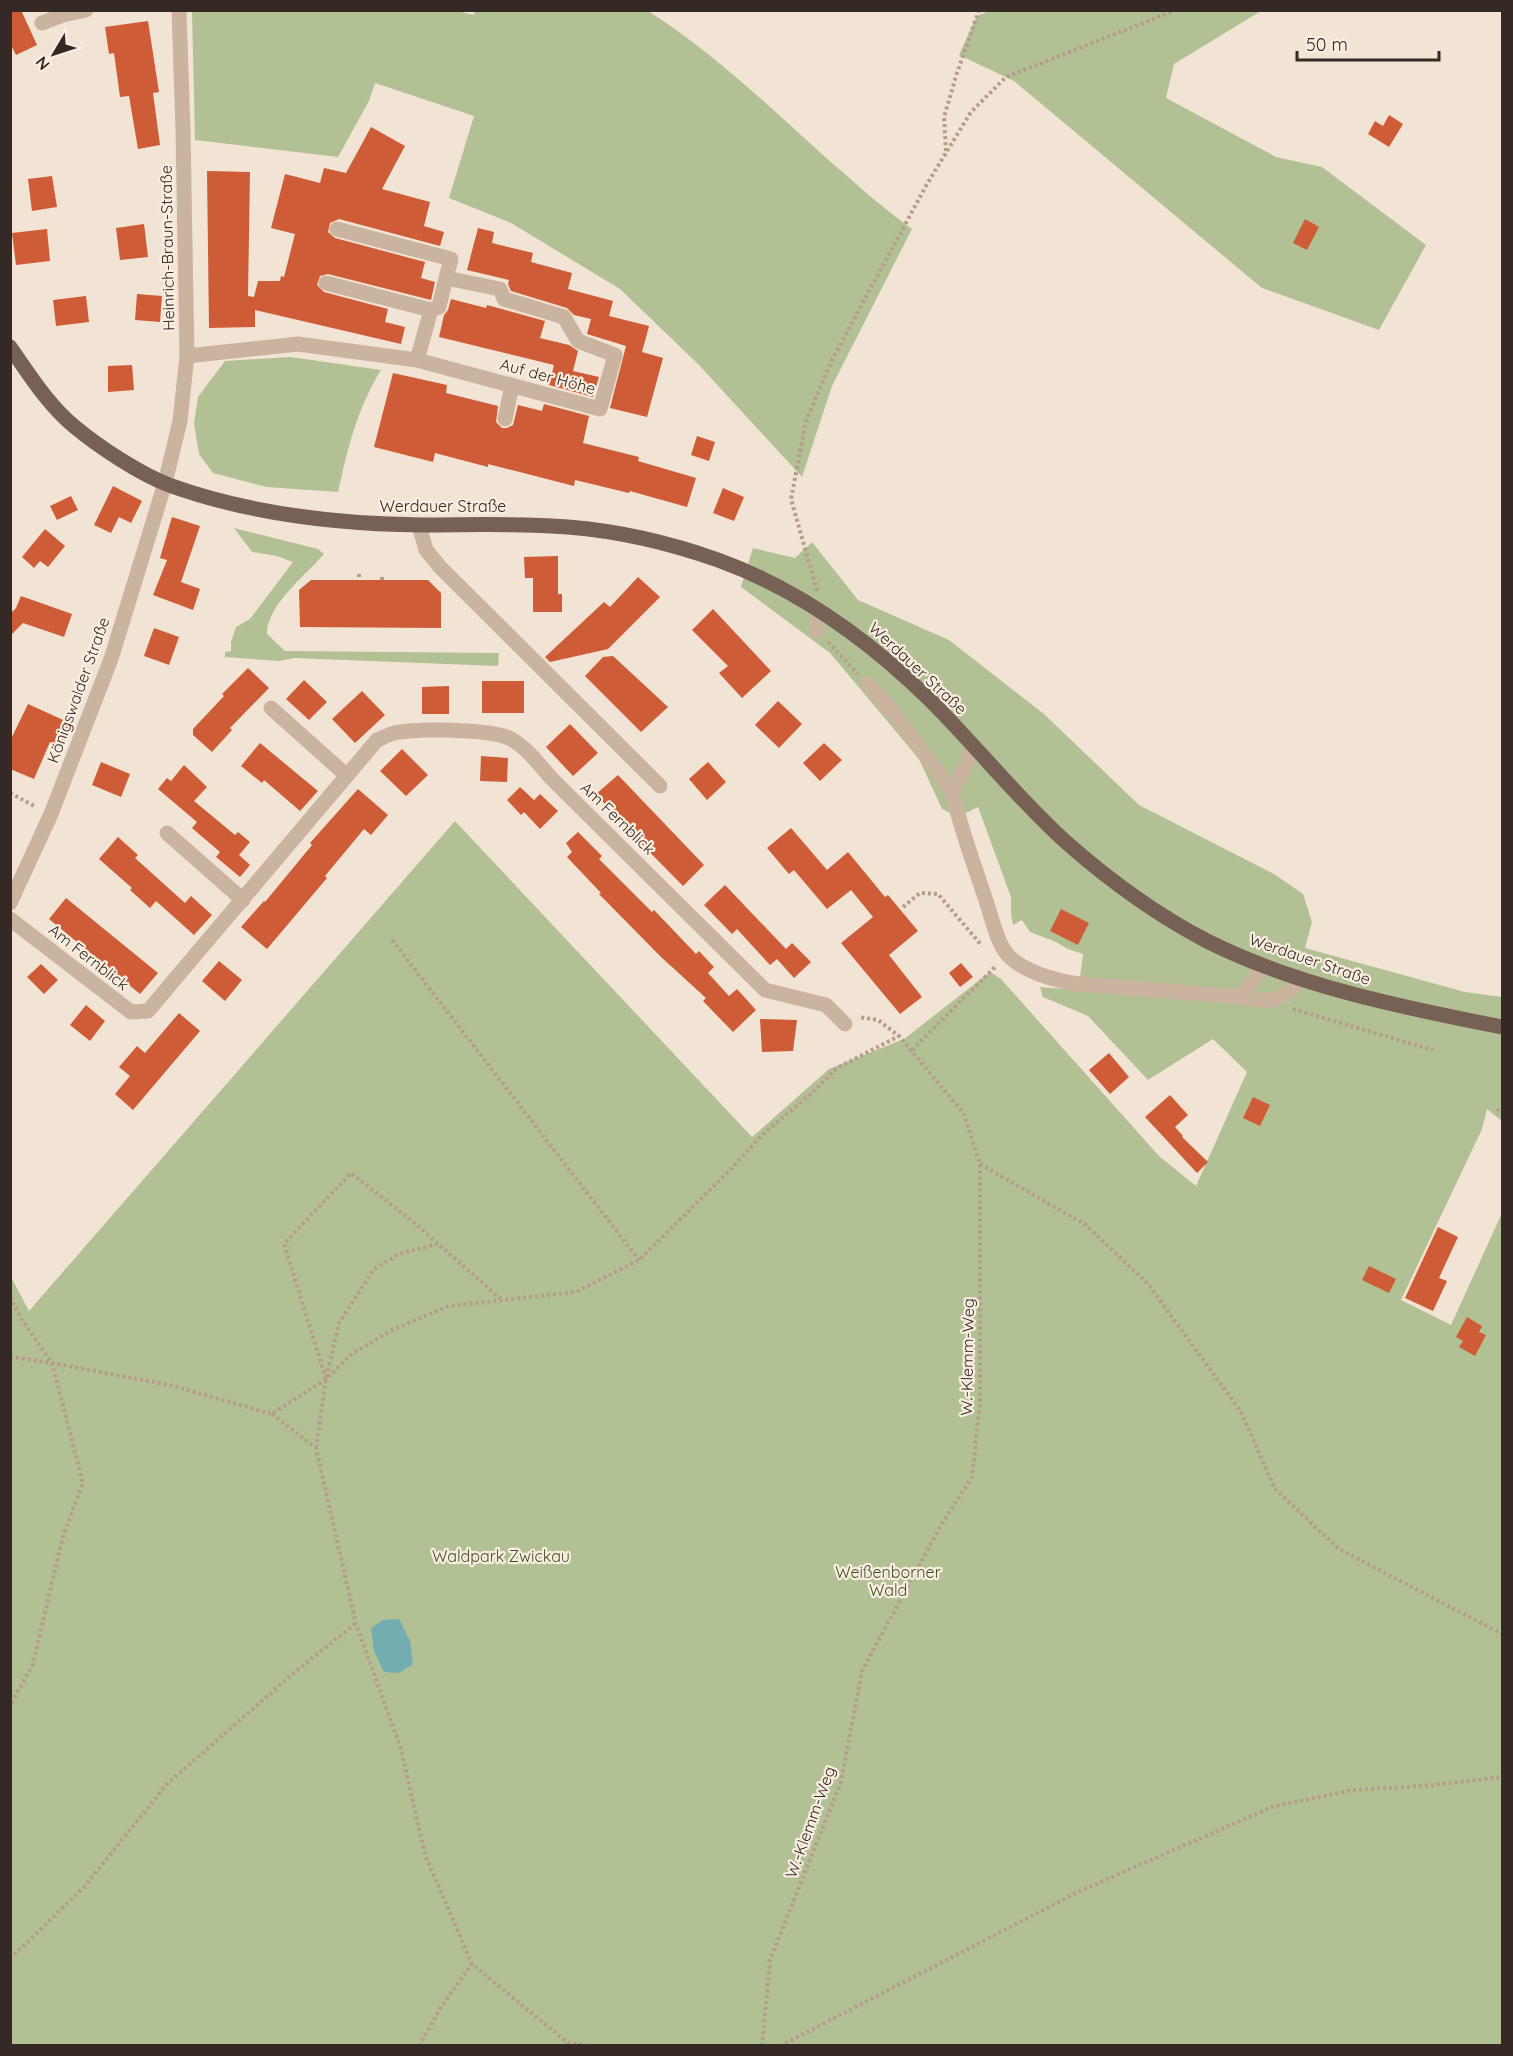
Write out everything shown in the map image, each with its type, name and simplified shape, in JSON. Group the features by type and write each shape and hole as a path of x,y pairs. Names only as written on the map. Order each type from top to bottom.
{"main road":[{"name":"Werdauer Straße","path":"10,347 44,394 72,425 115,456 165,483 237,505 336,520 419,525 516,524 571,527 626,535 719,560 769,582 852,632 890,663 930,700 1025,802 1066,842 1112,880 1157,912 1209,942 1302,978 1376,1000 1503,1027"}],"street":[{"path":"42,23 86,10"},
{"name":"Heinrich-Braun-Straße","path":"165,483 180,421 187,356 183,130 178,10"},
{"path":"326,283 431,310 439,307 451,260 337,229"},
{"name":"Auf der Höhe","path":"187,356 298,344 417,360 600,409 615,355 578,341 564,317 504,299 500,289 446,278"},
{"path":"417,360 431,310"},
{"path":"505,419 512,384"},
{"name":"Königswalder Straße","path":"10,903 51,814 111,659 165,483"},
{"path":"419,525 426,550 440,567 660,786"},
{"path":"817,609 817,631"},
{"path":"868,684 893,712 952,791 958,817 995,928 1007,955 1029,970 1052,980 1079,984 1242,997 1270,1002 1286,995 1302,978"},
{"path":"271,708 346,775"},
{"name":"Am Fernblick","path":"10,919 131,1012 148,1011 377,740 394,733 445,731 488,733 509,738 526,751 765,990 826,1005 841,1019"},
{"path":"952,791 975,747"},
{"path":"167,833 243,900"},
{"path":"1242,997 1264,965"}],"path":[{"path":"946,153 944,117 979,10"},
{"path":"817,609 817,587 791,499 806,421 832,360 970,112 1006,77 1176,10"},
{"path":"359,574 359,580"},
{"path":"382,574 382,580"},
{"path":"817,631 868,684"},
{"path":"10,793 51,814"},
{"path":"903,907 920,893 938,894 985,950"},
{"path":"392,940 639,1260"},
{"path":"912,1050 998,964 992,957"},
{"path":"1270,1002 1433,1050"},
{"name":"W.-Klemm-Weg","path":"762,2046 770,1960 841,1782 862,1671 940,1527 972,1478 980,1403 980,1164 964,1114 899,1036 878,1020 841,1019"},
{"path":"272,1414 326,1379 352,1354 390,1331 449,1306 576,1292 639,1260 762,1135 812,1093 837,1068 899,1036"},
{"path":"1497,1109 1503,1113"},
{"path":"980,1164 1086,1225 1148,1284 1241,1412 1275,1489 1339,1549 1503,1634"},
{"path":"326,1379 284,1244 351,1173 412,1221 502,1300"},
{"path":"437,1244 399,1254 374,1269 339,1323 326,1379 316,1448 356,1624 401,1749 425,1855 472,1964 568,2043 594,2046"},
{"path":"10,1297 22,1320 52,1363 83,1483 63,1536 33,1664 10,1706"},
{"path":"10,1357 169,1385 272,1414 316,1448"},
{"path":"10,1959 85,1886 167,1784 295,1672 356,1624"},
{"path":"780,2046 1080,1892 1272,1807 1352,1790 1422,1786 1503,1777"},
{"path":"419,2046 441,2007 472,1964"}],"green space":[{"path":"453,10 474,15 475,10 648,11 717,61 867,194 912,229 832,386 802,477 698,364 620,289 511,223 449,198 474,116 375,83 369,101 338,157 195,140 192,11"},
{"path":"989,11 1261,11 1174,64 1166,98 1276,157 1322,167 1426,245 1379,330 1262,288 1014,81 959,55 977,16"},
{"path":"291,357 381,370 359,414 338,492 267,487 213,473 199,454 194,423 198,397 225,361"},
{"path":"234,528 318,549 324,554 280,602 268,623 267,634 285,651 499,653 498,666 294,658 278,661 225,657 225,652 231,651 231,642 236,627 250,619 293,562 277,556 252,552"},
{"name":"Weißenborner Wald","path":"812,542 858,600 949,640 1044,714 1139,805 1274,874 1303,894 1312,922 1305,948 1465,992 1502,997 1502,1121 1487,1109 1482,1129 1401,1300 1451,1325 1502,1213 1502,2045 11,2045 10,1275 29,1311 455,821 752,1137 829,1069 904,1039 990,972 1001,979 1159,1156 1196,1186 1247,1072 1213,1039 1148,1080 1088,1016 1043,997 1040,987 1075,990 1079,984 1083,954 1030,932 1022,920 1013,925 1011,897 978,807 958,817 942,809 919,759 830,653 741,587 753,548 795,558"}],"water":[{"path":"399,1619 410,1641 413,1664 399,1673 384,1672 374,1651 371,1628 383,1620"}],"building":[{"path":"10,10 21,10 37,45 16,55 10,43"},
{"path":"148,21 159,92 153,93 160,145 138,149 129,96 120,97 114,53 109,54 105,27"},
{"path":"1389,115 1403,124 1389,147 1368,134 1375,121 1383,126"},
{"path":"371,127 405,146 382,189 430,202 424,226 444,232 440,246 339,219 330,223 328,232 335,238 425,262 421,278 435,282 431,300 328,274 320,276 317,285 324,292 388,309 385,322 405,327 401,344 255,310 255,327 209,328 207,171 250,172 248,296 254,297 258,281 280,281 281,276 284,277 295,234 271,228 285,174 320,183 324,168 346,173"},
{"path":"52,176 57,207 32,211 28,179"},
{"path":"1305,219 1319,227 1307,250 1293,243"},
{"path":"144,224 148,257 120,260 116,228"},
{"path":"478,228 494,232 492,243 533,253 531,262 572,273 568,289 613,301 609,316 649,326 642,352 663,358 647,417 610,408 626,346 587,334 591,319 574,315 567,308 511,291 509,280 467,270"},
{"path":"47,229 50,261 16,265 12,233"},
{"path":"137,294 162,296 160,322 135,320"},
{"path":"86,296 89,322 56,326 53,300"},
{"path":"451,299 486,308 487,305 545,321 540,338 569,345 578,351 573,371 599,377 593,397 549,385 554,365 439,337 444,315"},
{"path":"132,365 134,390 108,392 108,366"},
{"path":"393,373 447,385 446,393 498,406 496,422 502,428 513,425 518,405 542,411 544,404 589,416 583,443 639,457 638,461 696,478 687,507 630,491 629,493 575,480 574,486 435,453 433,462 374,447"},
{"path":"697,436 715,442 709,461 691,455"},
{"path":"113,486 142,501 131,523 119,517 111,533 94,525"},
{"path":"723,488 744,497 734,521 713,513"},
{"path":"71,496 78,510 57,520 50,506"},
{"path":"172,517 200,526 181,582 200,589 193,610 153,595 167,560 160,558"},
{"path":"45,529 65,546 48,567 40,561 34,568 22,557"},
{"path":"558,556 558,594 562,594 562,612 533,612 533,578 525,578 524,557"},
{"path":"638,577 660,597 608,649 550,662 545,657 604,602 610,607"},
{"path":"311,580 428,580 441,593 441,628 300,627 299,590"},
{"path":"21,596 72,614 64,637 23,623 10,636 10,614 16,608"},
{"path":"713,609 771,671 742,698 719,673 728,666 692,630"},
{"path":"154,628 179,637 169,665 144,656"},
{"path":"613,656 668,707 641,732 585,676 603,657"},
{"path":"248,668 269,688 230,728 232,730 212,752 193,735 193,729 224,696 222,694"},
{"path":"304,680 327,702 309,720 286,699"},
{"path":"482,681 524,681 524,713 482,713"},
{"path":"449,686 449,714 422,714 422,687"},
{"path":"362,691 385,715 355,743 332,719"},
{"path":"778,701 802,724 779,748 755,725"},
{"path":"28,704 72,724 62,747 50,742 34,779 10,769 10,741"},
{"path":"570,724 598,753 573,776 546,747"},
{"path":"260,743 318,791 300,811 264,780 262,783 241,766"},
{"path":"824,743 842,760 820,781 803,763"},
{"path":"402,749 428,775 406,796 380,771"},
{"path":"481,756 508,758 507,782 480,781"},
{"path":"101,762 130,774 121,797 92,785"},
{"path":"708,762 726,782 707,800 689,779"},
{"path":"184,765 207,787 194,801 235,835 238,832 250,842 239,855 250,865 240,877 216,857 220,852 192,828 197,822 158,789 167,778 171,781"},
{"path":"618,775 704,865 683,886 596,794"},
{"path":"520,787 534,800 540,794 558,811 540,829 524,812 521,815 507,800"},
{"path":"358,789 388,815 371,835 364,829 325,876 327,878 267,949 241,927 265,902 312,845 310,843"},
{"path":"791,828 827,870 848,852 885,897 888,895 918,931 889,955 922,997 900,1014 841,943 873,917 851,890 827,909 794,870 789,874 767,848"},
{"path":"578,832 602,856 599,859 652,912 654,910 696,954 699,951 714,967 708,973 729,996 737,989 756,1010 733,1032 703,1001 706,998 661,957 599,894 601,893 567,857 572,852 566,843"},
{"path":"118,837 138,855 135,858 185,903 191,896 212,915 194,935 156,901 150,908 130,890 132,888 99,859"},
{"path":"725,885 786,949 792,943 811,962 794,978 777,959 770,965 737,929 732,934 704,905"},
{"path":"66,898 158,973 140,994 49,919"},
{"path":"1061,909 1089,923 1078,945 1050,931"},
{"path":"219,961 242,980 225,1001 202,981"},
{"path":"961,963 973,977 960,987 949,973"},
{"path":"41,964 58,980 44,994 27,977"},
{"path":"86,1005 105,1021 90,1041 70,1025"},
{"path":"179,1013 200,1031 133,1110 115,1094 130,1076 119,1067 137,1046 145,1053"},
{"path":"760,1019 797,1020 793,1051 762,1052"},
{"path":"1109,1053 1129,1077 1110,1094 1089,1070"},
{"path":"1170,1095 1188,1115 1175,1127 1208,1162 1197,1173 1145,1117"},
{"path":"1253,1097 1270,1105 1260,1126 1243,1118"},
{"path":"1438,1227 1458,1237 1439,1278 1447,1281 1433,1311 1405,1298"},
{"path":"1369,1266 1396,1279 1389,1293 1362,1280"},
{"path":"1467,1317 1482,1326 1479,1332 1486,1335 1475,1356 1459,1347 1463,1341 1456,1337"}],"park label":[{"name":"Waldpark Zwickau","path":"501,1556"}]}
